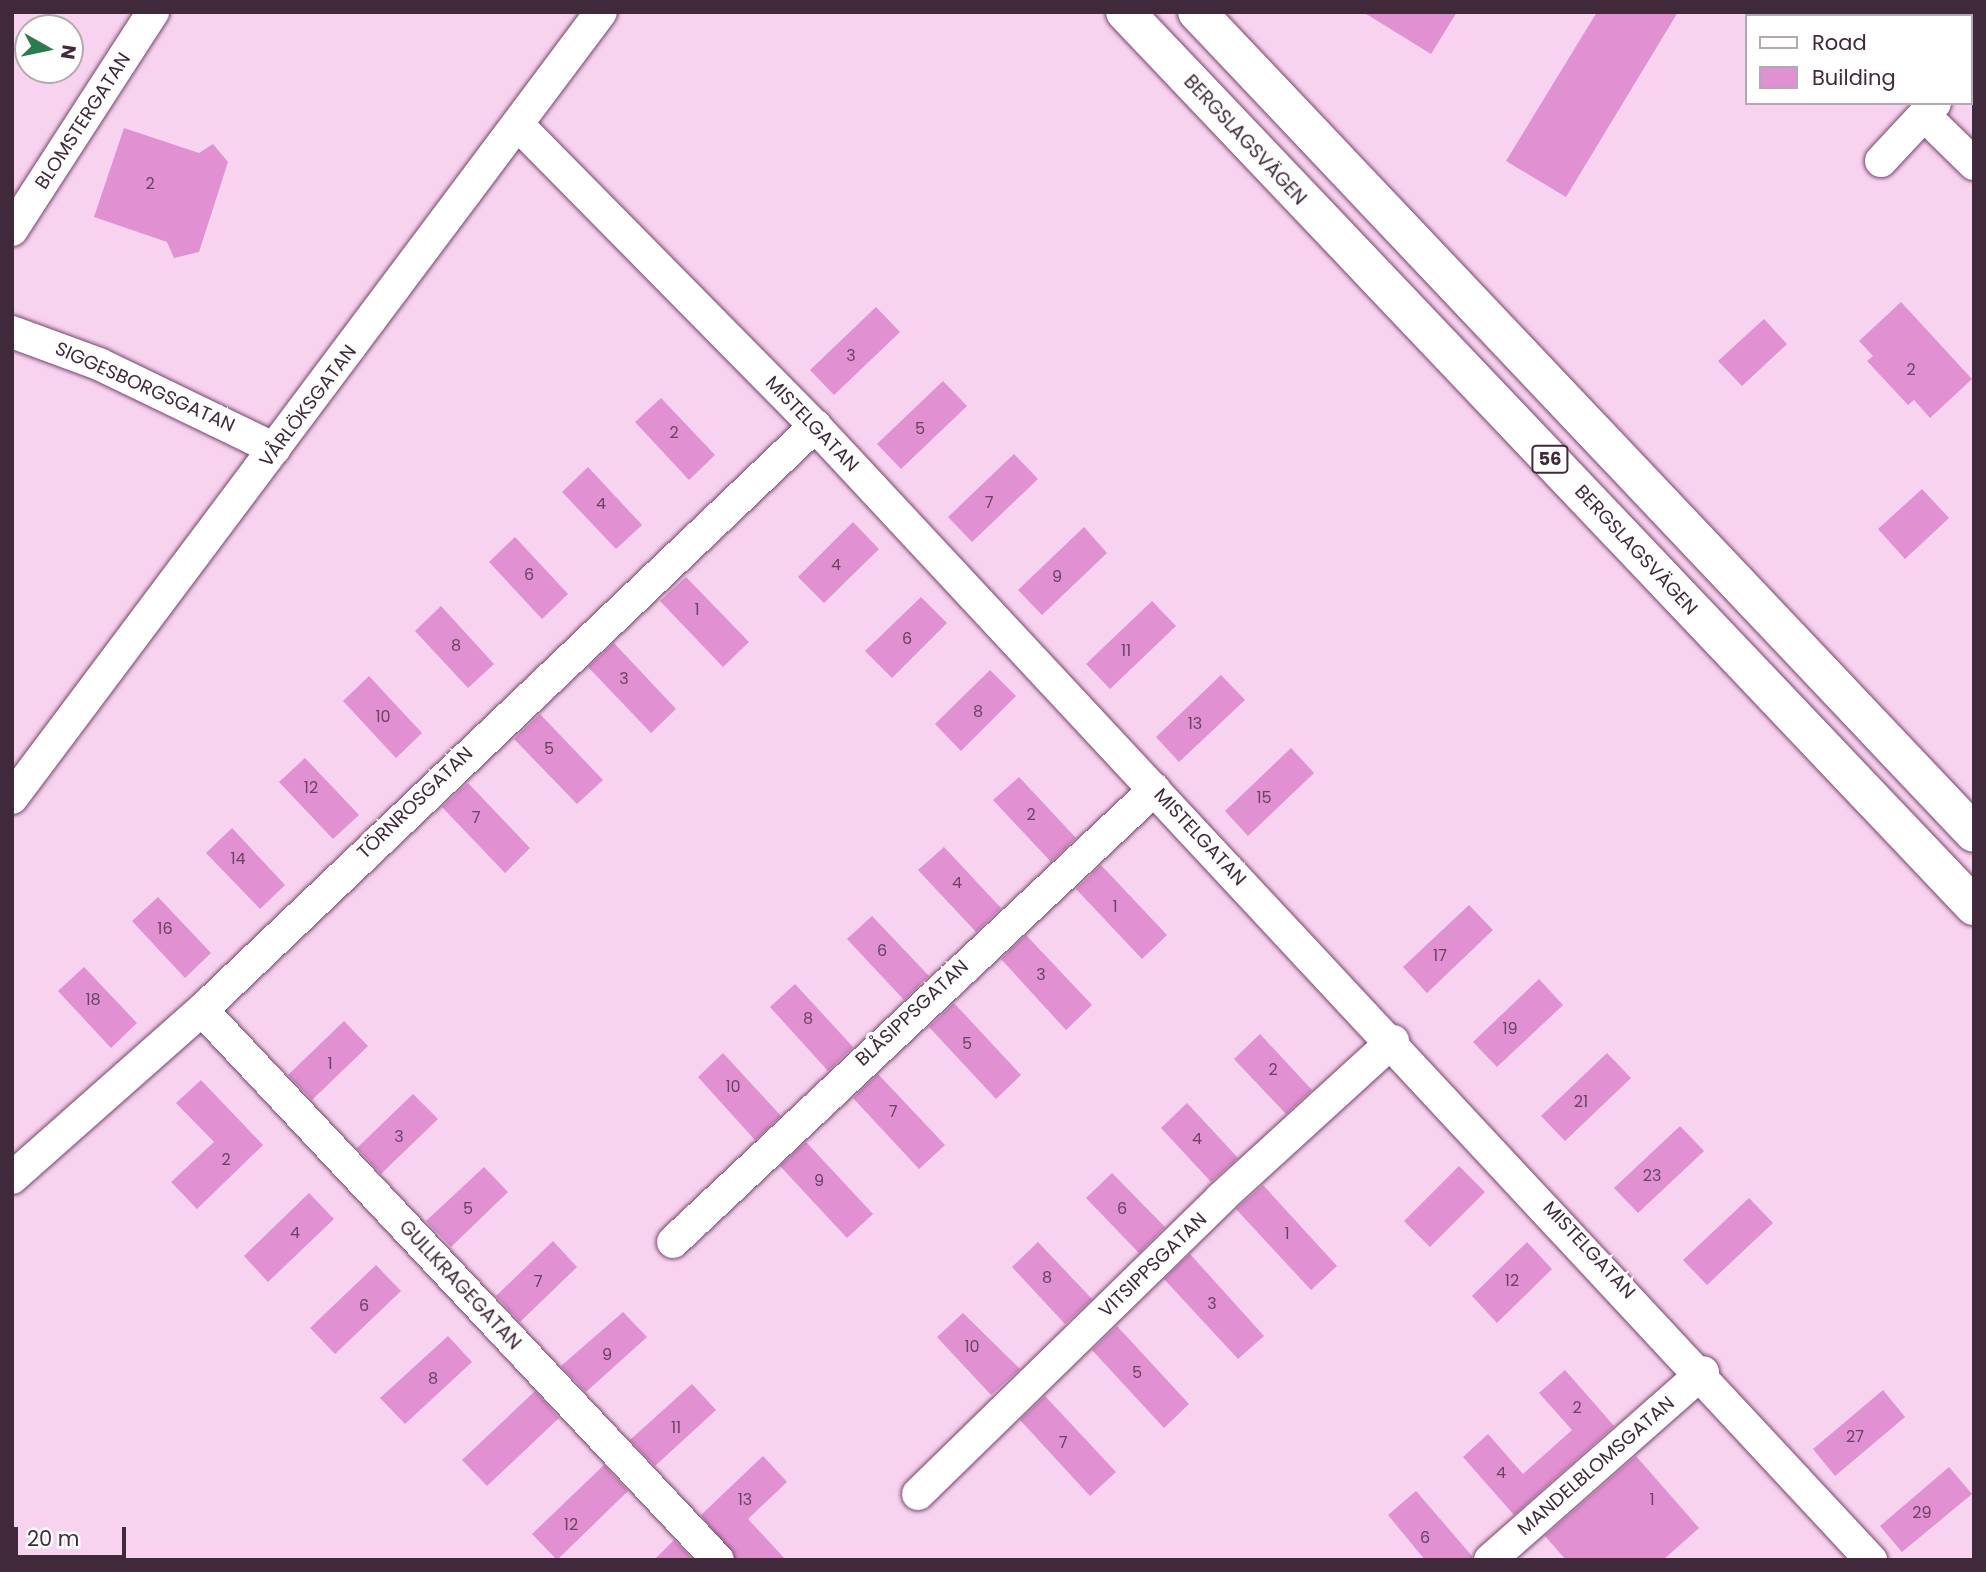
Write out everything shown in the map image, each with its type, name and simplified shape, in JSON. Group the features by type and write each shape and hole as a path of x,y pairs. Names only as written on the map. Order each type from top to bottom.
{"highway":[{"name":"BERGSLAGSVÄGEN","path":"1125,12 1974,906"},
{"name":"56","path":"1196,12 1974,833"}],"street":[{"name":"BLOMSTERGATAN","path":"12,230 153,12"},
{"name":"VÅRLÖKSGATAN","path":"12,798 601,12"},
{"path":"1881,161 1930,109 1974,164"},
{"name":"MISTELGATAN","path":"518,125 815,426 1703,1372 1871,1560"},
{"name":"SIGGESBORGSGATAN","path":"12,332 99,364 275,449"},
{"name":"TÖRNROSGATAN","path":"12,1178 202,1010 815,426"},
{"name":"BLÅSIPPSGATAN","path":"673,1242 1156,789"},
{"name":"GULLKRAGEGATAN","path":"202,1010 718,1560"},
{"name":"VITSIPPSGATAN","path":"918,1494 1393,1041"},
{"name":"MANDELBLOMSGATAN","path":"1490,1560 1703,1372"}],"building":[{"path":"1363,12 1457,12 1431,54"},
{"path":"1597,12 1678,12 1566,197 1506,161"},
{"path":"124,128 199,153 213,144 228,162 199,252 174,258 167,242 94,217"},
{"path":"1901,302 1972,379 1930,418 1914,400 1908,405 1867,361 1873,356 1859,341"},
{"path":"876,307 900,332 834,395 810,370"},
{"path":"1764,319 1787,344 1742,386 1718,361"},
{"path":"943,381 967,406 901,469 877,444"},
{"path":"661,398 715,455 689,480 635,422"},
{"path":"1014,454 1038,479 972,542 948,517"},
{"path":"588,467 642,525 616,549 562,492"},
{"path":"1922,489 1949,518 1905,559 1878,529"},
{"path":"853,522 879,549 824,603 798,577"},
{"path":"1084,527 1107,553 1042,615 1018,590"},
{"path":"515,537 568,594 542,619 489,562"},
{"path":"686,577 749,642 723,667 660,601"},
{"path":"921,597 947,623 892,678 865,651"},
{"path":"1152,601 1176,626 1110,689 1086,664"},
{"path":"441,606 494,664 468,688 415,631"},
{"path":"614,643 676,709 651,733 588,667"},
{"path":"990,670 1016,696 961,751 935,724"},
{"path":"1221,675 1245,700 1179,762 1156,737"},
{"path":"369,676 422,733 396,758 343,701"},
{"path":"540,714 603,780 577,804 514,739"},
{"path":"1291,748 1314,773 1248,836 1225,811"},
{"path":"305,758 359,815 333,839 279,782"},
{"path":"1019,777 1076,838 1051,862 993,800"},
{"path":"468,783 530,848 505,873 442,807"},
{"path":"232,828 285,885 260,909 206,853"},
{"path":"944,847 1001,908 976,932 918,870"},
{"path":"1101,865 1167,935 1142,959 1076,889"},
{"path":"158,897 211,953 185,978 132,921"},
{"path":"1469,905 1493,930 1427,993 1403,967"},
{"path":"872,916 929,976 904,1000 847,939"},
{"path":"1026,935 1092,1005 1066,1030 1001,959"},
{"path":"84,967 137,1023 111,1048 58,991"},
{"path":"1539,979 1563,1005 1497,1067 1473,1042"},
{"path":"795,984 853,1047 828,1071 770,1007"},
{"path":"954,1003 1021,1075 996,1099 929,1027"},
{"path":"344,1021 368,1046 312,1100 288,1075"},
{"path":"1260,1034 1312,1090 1286,1114 1234,1059"},
{"path":"723,1053 781,1116 755,1140 698,1077"},
{"path":"1607,1053 1631,1078 1565,1141 1541,1116"},
{"path":"878,1074 945,1145 919,1169 853,1098"},
{"path":"201,1080 263,1145 197,1209 171,1182 214,1142 176,1103"},
{"path":"413,1094 438,1119 381,1174 357,1148"},
{"path":"1187,1103 1238,1158 1211,1182 1161,1128"},
{"path":"1680,1126 1704,1151 1638,1213 1614,1188"},
{"path":"806,1142 873,1214 847,1238 780,1166"},
{"path":"1459,1166 1485,1192 1430,1247 1404,1221"},
{"path":"484,1167 508,1192 451,1247 426,1221"},
{"path":"1112,1173 1165,1227 1139,1253 1086,1198"},
{"path":"1263,1185 1337,1266 1311,1290 1236,1209"},
{"path":"309,1193 334,1219 268,1282 244,1256"},
{"path":"1749,1198 1773,1223 1707,1285 1683,1260"},
{"path":"553,1241 577,1267 520,1322 496,1296"},
{"path":"1038,1242 1092,1299 1065,1324 1012,1267"},
{"path":"1527,1242 1552,1269 1497,1323 1472,1296"},
{"path":"1190,1254 1264,1336 1238,1359 1164,1279"},
{"path":"376,1265 401,1291 335,1354 310,1328"},
{"path":"623,1312 647,1337 586,1392 561,1366"},
{"path":"963,1313 1020,1369 991,1395 937,1337"},
{"path":"1117,1326 1189,1404 1164,1428 1092,1350"},
{"path":"448,1336 472,1362 405,1424 380,1398"},
{"path":"1565,1370 1614,1426 1514,1515 1463,1457 1488,1434 1523,1474 1572,1430 1539,1393"},
{"path":"692,1384 716,1410 655,1466 630,1440"},
{"path":"1883,1390 1905,1417 1835,1476 1813,1449"},
{"path":"535,1391 559,1418 487,1486 462,1460"},
{"path":"1045,1396 1116,1472 1090,1496 1020,1420"},
{"path":"763,1456 787,1482 748,1519 786,1560 736,1560 701,1515"},
{"path":"1636,1456 1699,1528 1663,1560 1566,1560 1545,1536"},
{"path":"604,1465 628,1491 557,1560 532,1534"},
{"path":"1949,1467 1972,1494 1902,1552 1880,1526"},
{"path":"1416,1491 1472,1556 1472,1560 1425,1560 1388,1515"},
{"path":"674,1540 693,1560 654,1560"}]}
